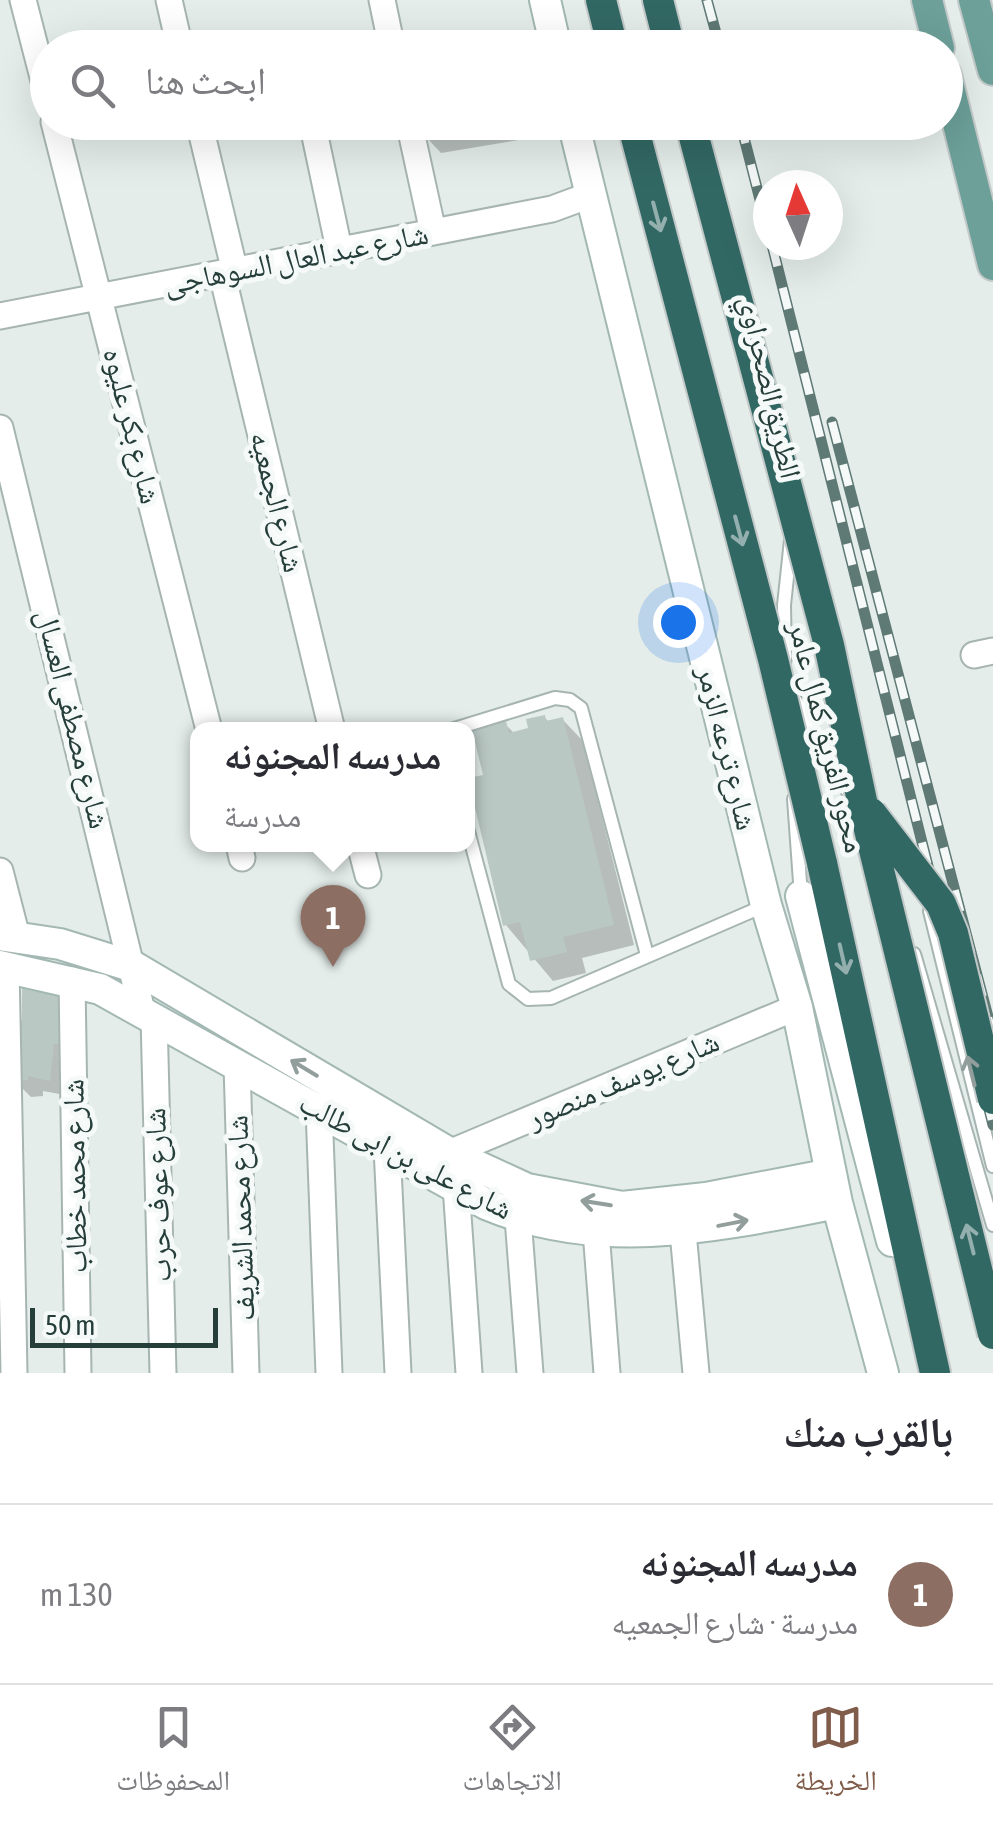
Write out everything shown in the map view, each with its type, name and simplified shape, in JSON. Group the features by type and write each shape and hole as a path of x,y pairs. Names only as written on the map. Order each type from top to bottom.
{"highway":[{"path":"600,0 608,30"},
{"path":"658,0 666,30"},
{"name":"محور الفريق كمال عامر","path":"637,140 778,677 933,1373"},
{"name":"محور الفريق كمال عامر","path":"695,140 829,645 862,801 993,1334"},
{"path":"862,801 940,904 952,932 993,1099"}],"main road":[{"path":"927,0 934,30"},
{"path":"974,0 993,70"},
{"path":"963,138 985,162 993,179"},
{"path":"961,140 993,266"}],"street":[{"path":"23,0 31,30"},
{"path":"169,0 176,30"},
{"path":"382,0 388,30"},
{"path":"544,0 552,30"},
{"name":"شارع بكر عليوه","path":"58,140 208,722"},
{"name":"شارع الجمعيه","path":"202,140 330,722"},
{"path":"316,140 338,250"},
{"path":"413,140 433,232"},
{"name":"شارع ترعه الزمر","path":"577,140 766,905 797,1007 834,1189 882,1373"},
{"name":"شارع عبد العال السوهاجى","path":"0,316 552,208 590,195"},
{"name":"شارع مصطفى العسال","path":"0,428 148,1014"},
{"path":"362,852 368,875"},
{"path":"0,872 9,936"},
{"path":"801,896 933,1373"},
{"name":"شارع على بن ابى طالب","path":"9,936 60,944 134,968 449,1153 526,1189 622,1207 834,1189"},
{"path":"3,966 14,1373"},
{"name":"شارع على بن ابى طالب","path":"3,966 72,980 148,1014 518,1218 639,1235 682,1232 834,1189"},
{"name":"شارع محمد خطاب","path":"72,980 78,1373"},
{"name":"شارع يوسف منصور","path":"449,1153 797,1007"},
{"name":"شارع عوف حرب","path":"148,1014 163,1373"},
{"name":"شارع محمد الشريف","path":"237,1064 246,1373"},
{"path":"318,1109 328,1373"},
{"path":"387,1148 398,1373"},
{"path":"456,1186 468,1373"},
{"path":"518,1218 530,1373"},
{"path":"596,1231 607,1373"},
{"path":"682,1232 696,1373"}],"lane":[{"path":"670,0 678,30"},
{"name":"الطريق الصحراوي","path":"707,140 793,468 795,496 784,605 801,896"},
{"path":"786,683 889,864 993,1225"},
{"path":"475,723 555,698 570,700 582,708 647,955"},
{"path":"870,832 923,884 993,1166"},
{"path":"474,852 509,984 520,996 551,998 766,905"}],"building":[{"path":"545,715 546,721 563,717 614,925 563,937 567,952 530,961 520,922 503,926 475,808 475,777 483,775 475,729 506,721 509,733 528,728 526,719"},
{"path":"22,981 69,982 62,1044 54,1044 50,1081 28,1076 28,1080 12,1082 14,1020 22,1020"}],"railway":[{"path":"707,0 715,30"},
{"path":"745,140 753,173"},
{"path":"776,260 993,1125"},
{"path":"832,422 993,1036"}],"place":[{"name":"مدرسه المجنونه","path":"333,967"}]}
